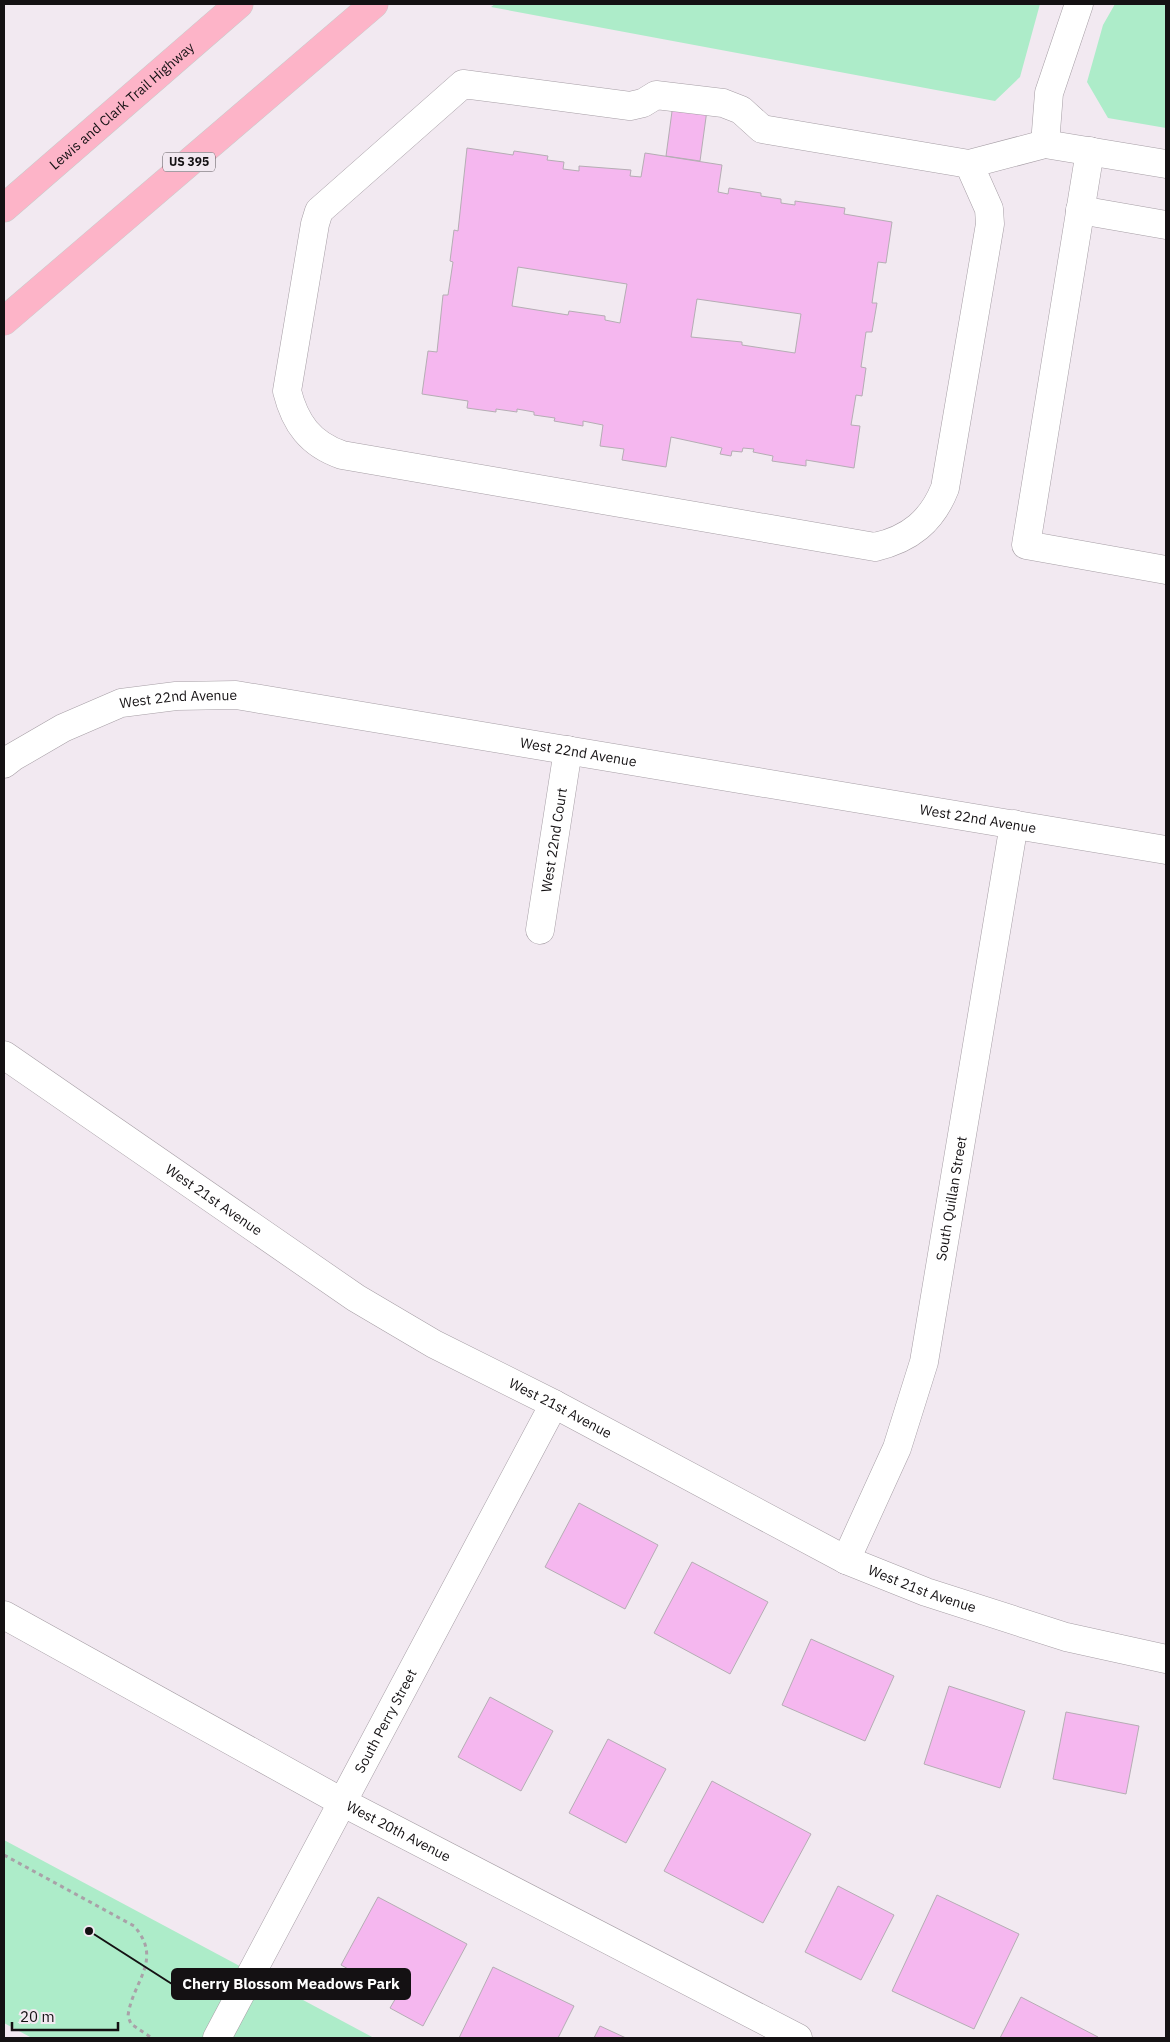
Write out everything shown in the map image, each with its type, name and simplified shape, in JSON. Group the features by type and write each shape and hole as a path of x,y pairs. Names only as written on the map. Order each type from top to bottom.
{"highway":[{"name":"Lewis and Clark Trail Highway","path":"4,208 239,4"},
{"name":"US 395","path":"4,321 374,4"}],"street":[{"path":"1045,144 1049,93 1075,10 1079,4"},
{"path":"970,164 989,209 990,224 945,488 938,508 925,522 894,543 875,547 342,455 325,449 303,429 292,412 287,392 315,224 319,211 463,84 630,106 643,103 656,95 723,103 741,110 762,129 970,164 1045,144 1166,164"},
{"path":"1090,151 1026,545 1166,570"},
{"path":"1080,210 1166,225"},
{"name":"West 22nd Avenue","path":"4,764 13,756 63,728 120,703 176,696 236,695 1166,850"},
{"name":"West 22nd Court","path":"540,930 568,750"},
{"name":"South Quillan Street","path":"846,1560 897,1448 924,1362 1014,824"},
{"name":"West 21st Avenue","path":"4,1055 356,1298 434,1344 554,1404 846,1560 926,1592 1066,1636 1166,1659"},
{"name":"South Perry Street","path":"217,2038 554,1404"},
{"name":"West 20th Avenue","path":"4,1615 342,1802 798,2038"}],"path":[{"path":"4,1855 134,1926 142,1935 147,1954 146,1966 128,2016 131,2024 152,2038"}],"green space":[{"path":"495,4 1040,4 1020,77 995,101 491,7"},
{"path":"1115,4 1166,4 1166,128 1108,118 1087,82 1103,25"},
{"path":"4,1840 374,2038 32,2038 4,2023"}],"building":[{"path":"673,104 707,110 700,161 666,156"},
{"path":"467,148 513,155 514,151 548,156 547,160 564,162 563,169 579,171 579,166 631,170 630,176 641,177 645,153 722,165 718,192 728,194 729,188 761,193 761,196 781,199 781,203 795,205 795,201 845,208 844,214 892,222 886,263 878,262 872,303 877,303 872,332 866,332 861,367 866,368 862,396 856,395 851,425 860,426 854,468 806,460 806,466 772,461 773,456 753,452 754,449 743,448 742,452 732,451 731,456 720,454 722,448 671,437 666,467 622,460 624,449 600,446 603,425 583,421 583,426 554,421 555,418 534,415 534,412 517,409 517,412 496,409 496,412 467,408 468,401 422,394 428,351 437,352 443,295 448,295 453,262 450,261 454,230 458,231","holes":["518,267 627,284 620,323 605,320 605,316 569,311 568,315 512,306","697,299 801,314 795,353 742,345 742,342 691,337"]},
{"path":"579,1503 658,1545 625,1609 545,1567"},
{"path":"692,1562 768,1602 730,1674 654,1633"},
{"path":"811,1639 894,1676 865,1741 782,1705"},
{"path":"949,1686 1025,1711 1000,1788 924,1764"},
{"path":"490,1697 553,1731 521,1791 458,1757"},
{"path":"1066,1712 1139,1726 1126,1794 1053,1779"},
{"path":"608,1739 666,1769 626,1843 569,1813"},
{"path":"712,1781 811,1834 763,1923 664,1871"},
{"path":"838,1886 894,1915 861,1980 805,1952"},
{"path":"937,1895 1019,1934 974,2029 892,1991"},
{"path":"378,1897 467,1944 423,2026 390,2008 397,1996 341,1965"},
{"path":"493,1967 574,2006 558,2038 459,2038"},
{"path":"1021,1997 1098,2037 1000,2038"},
{"path":"600,2026 626,2038 594,2038"}],"place":[{"name":"Cherry Blossom Meadows Park","path":"89,1931"}]}
